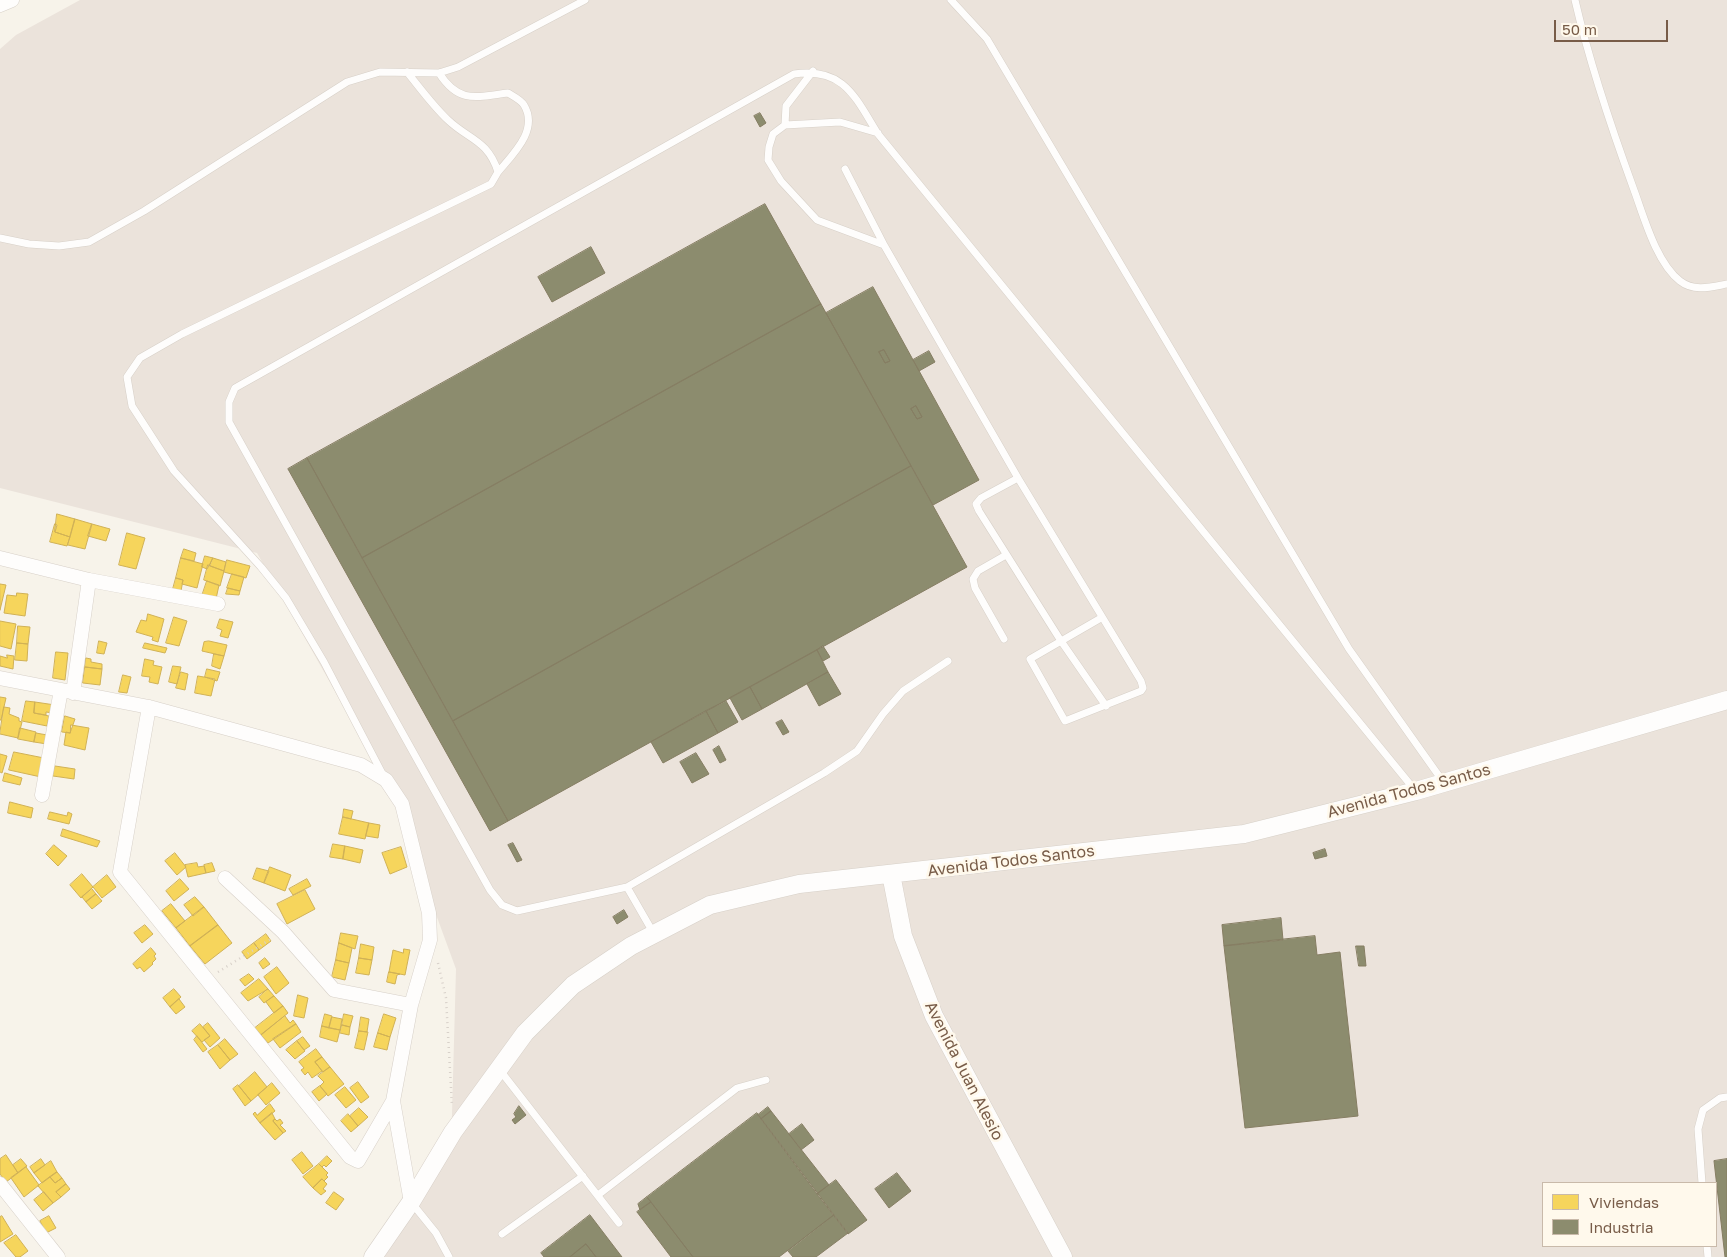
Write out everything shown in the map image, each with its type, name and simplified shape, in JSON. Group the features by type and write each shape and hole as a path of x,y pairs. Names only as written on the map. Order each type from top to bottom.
{"street":[{"path":"0,6 12,0"},
{"path":"0,558 89,580 218,604"},
{"path":"42,795 67,692 89,580"},
{"path":"0,678 149,707 361,765 386,780 402,804 429,913 430,940 411,1005 393,1101 358,1161 350,1157 120,872 149,707"},
{"name":"Avenida Todos Santos","path":"373,1257 410,1202 453,1132 525,1033 573,986 631,946 710,905 799,884 1244,834 1416,791 1727,700"},
{"name":"Avenida Juan Alesio","path":"891,874 903,936 934,1016 1063,1257"},
{"path":"225,878 283,932 334,990 411,1005"},
{"path":"393,1101 410,1202"},
{"path":"0,1184 58,1257"}],"lane":[{"path":"0,238 29,244 59,246 89,242 144,211 347,82 380,72 440,73 458,68 585,0"},
{"path":"952,0 987,39 1349,649 1444,783"},
{"path":"1576,0 1588,53 1606,112 1651,237 1666,266 1680,282 1703,289 1727,284"},
{"path":"407,72 448,121 484,145 494,158 498,172"},
{"path":"785,125 786,106 813,72"},
{"path":"948,661 903,691 883,714 857,751 824,774 627,887 517,911 502,905 490,890 229,422 229,402 235,388 794,74 813,72 829,76 850,89 878,134 1416,791"},
{"path":"386,780 324,662 286,598 261,567 174,471 132,406 127,377 140,358 182,334 491,184 498,172 524,142 528,118 524,104 508,93 477,97 463,95 449,89 440,73"},
{"path":"878,134 840,122 785,125 774,134 768,147 768,160 780,181 817,220 884,245"},
{"path":"845,169 884,245 1018,478 1144,688 1141,691 1069,721 1063,718 1030,659 1101,618"},
{"path":"1018,478 981,498 976,504 1061,641 1106,706"},
{"path":"1004,639 975,588 973,579 978,572 1006,554"},
{"path":"627,887 654,934"},
{"path":"499,1069 619,1223"},
{"path":"598,1195 737,1088 766,1080"},
{"path":"1702,1182 1698,1129 1703,1110 1720,1098 1727,1097"},
{"path":"502,1234 583,1176"},
{"path":"410,1202 436,1233 449,1257"}],"path":[{"path":"206,980 283,932"},
{"path":"430,940 440,970 446,998 453,1132"}],"shaded area":[{"path":"80,0 1727,0 1727,1257 377,1257 451,1150 456,969 390,789 257,553 0,488 0,49 16,35"}],"building: Viviendas":[{"path":"57,514 75,519 70,537 55,532"},
{"path":"75,519 92,524 85,549 68,545"},
{"path":"55,524 57,525 55,532 70,537 67,546 50,542"},
{"path":"92,524 110,529 106,541 88,536"},
{"path":"127,533 145,538 136,569 119,565"},
{"path":"184,549 196,553 194,561 181,558"},
{"path":"205,556 213,558 207,569 202,567"},
{"path":"181,558 203,564 197,588 182,584 183,580 176,578"},
{"path":"213,558 226,562 224,571 210,566"},
{"path":"227,560 250,566 246,578 224,572"},
{"path":"208,565 224,571 220,586 204,580"},
{"path":"232,574 244,577 240,591 227,588"},
{"path":"176,578 183,580 181,591 173,589"},
{"path":"207,581 219,585 216,599 202,596"},
{"path":"0,584 6,585 0,610"},
{"path":"228,588 240,591 239,595 226,594"},
{"path":"17,593 28,594 25,616 4,613 7,595 16,596"},
{"path":"148,614 164,619 158,642 152,640 153,637 136,632 141,620 146,621"},
{"path":"174,617 187,621 179,646 166,643"},
{"path":"220,619 233,622 228,638 220,636 222,630 217,628"},
{"path":"0,621 16,624 11,649 0,646"},
{"path":"18,626 30,627 28,644 17,643"},
{"path":"99,641 107,643 104,654 97,653"},
{"path":"209,641 227,645 224,656 202,651 204,642"},
{"path":"17,643 28,644 27,661 15,660"},
{"path":"145,643 167,648 165,653 143,648"},
{"path":"56,652 68,653 65,680 53,678"},
{"path":"214,654 224,656 220,669 212,666"},
{"path":"7,655 14,656 13,669 0,666 0,656 7,658"},
{"path":"86,658 91,659 91,662 102,664 102,669 85,667"},
{"path":"145,659 154,661 153,665 162,667 158,684 149,682 150,677 142,676"},
{"path":"173,666 181,667 177,684 169,682"},
{"path":"85,667 102,669 100,685 83,683"},
{"path":"207,669 220,672 217,681 205,677"},
{"path":"181,672 188,674 185,690 176,688"},
{"path":"123,675 131,677 127,693 119,692"},
{"path":"198,676 215,679 211,696 195,693"},
{"path":"0,697 6,698 1,720 0,720"},
{"path":"26,701 35,702 34,713 49,716 47,726 22,721"},
{"path":"35,702 55,705 53,713 46,712 46,715 34,713"},
{"path":"4,707 10,708 9,714 19,718 19,721 22,722 18,738 0,734"},
{"path":"65,716 75,719 70,733 62,732"},
{"path":"71,725 89,728 85,750 64,745 66,732 70,733"},
{"path":"20,728 36,732 34,742 18,739"},
{"path":"36,733 47,735 47,744 34,742"},
{"path":"14,752 44,758 41,777 9,770"},
{"path":"0,754 7,756 2,773 0,772"},
{"path":"55,766 75,769 74,779 53,776"},
{"path":"5,773 22,778 20,785 3,781"},
{"path":"10,802 33,808 31,818 8,813"},
{"path":"344,809 353,811 351,819 343,817"},
{"path":"50,812 67,816 68,812 72,814 69,824 48,819"},
{"path":"343,817 369,823 365,839 339,834"},
{"path":"369,823 380,825 378,838 366,836"},
{"path":"63,829 100,841 97,847 61,836"},
{"path":"333,844 345,846 343,859 330,857"},
{"path":"54,845 67,856 58,866 46,854"},
{"path":"345,846 363,850 360,863 343,859"},
{"path":"401,847 407,867 390,874 382,853"},
{"path":"175,853 186,867 177,875 165,861"},
{"path":"197,863 198,867 204,866 206,873 188,877 185,865"},
{"path":"212,863 215,871 206,873 204,865"},
{"path":"270,867 291,875 285,891 264,883"},
{"path":"257,868 269,871 264,883 253,879"},
{"path":"82,874 93,887 81,898 70,885"},
{"path":"107,875 116,887 102,898 93,887"},
{"path":"180,879 189,889 174,901 166,891"},
{"path":"307,879 311,886 293,895 289,889"},
{"path":"92,889 96,894 86,902 82,897"},
{"path":"305,890 315,909 287,924 277,904"},
{"path":"96,894 102,901 92,909 86,902"},
{"path":"195,897 204,907 193,916 184,905"},
{"path":"171,904 185,921 176,928 162,911"},
{"path":"204,907 218,925 190,946 176,928"},
{"path":"145,925 153,934 142,943 134,933"},
{"path":"218,925 232,943 205,964 190,946"},
{"path":"341,933 358,936 355,949 339,943"},
{"path":"266,934 271,941 259,950 254,943"},
{"path":"254,943 259,950 247,959 242,952"},
{"path":"339,943 352,948 349,963 336,960"},
{"path":"361,944 374,947 372,960 359,958"},
{"path":"151,948 156,954 153,964 144,972 140,967 137,969 133,964"},
{"path":"404,949 410,950 405,975 389,972 393,950 403,953"},
{"path":"265,958 270,964 263,969 259,963"},
{"path":"359,958 372,960 369,975 356,973"},
{"path":"336,960 349,963 345,980 332,977"},
{"path":"277,967 289,983 276,994 264,977"},
{"path":"389,972 400,974 397,975 395,984 387,982"},
{"path":"249,974 254,979 245,986 240,980"},
{"path":"259,979 268,989 248,1001 241,993"},
{"path":"174,989 181,997 170,1007 163,998"},
{"path":"268,989 274,996 264,1003 259,997"},
{"path":"298,995 308,998 304,1018 294,1016"},
{"path":"274,996 283,1006 274,1013 266,1002"},
{"path":"179,999 185,1007 176,1014 170,1007"},
{"path":"283,1006 288,1013 261,1035 255,1028"},
{"path":"325,1014 332,1016 329,1028 322,1026"},
{"path":"344,1014 353,1016 350,1027 342,1025"},
{"path":"384,1014 396,1018 390,1037 378,1033"},
{"path":"285,1016 290,1023 293,1020 296,1024 268,1043 261,1035"},
{"path":"332,1017 342,1019 340,1030 329,1028"},
{"path":"361,1017 369,1019 367,1032 359,1031"},
{"path":"208,1023 220,1038 210,1047 204,1040 210,1036 203,1027"},
{"path":"200,1024 210,1036 202,1042 192,1031"},
{"path":"296,1024 301,1032 280,1048 273,1039"},
{"path":"342,1025 350,1027 349,1035 340,1033"},
{"path":"322,1026 340,1030 337,1042 320,1037"},
{"path":"359,1031 368,1032 364,1050 355,1048"},
{"path":"378,1033 390,1037 387,1050 374,1047"},
{"path":"197,1036 207,1049 203,1052 194,1040"},
{"path":"303,1037 310,1046 304,1050 297,1041"},
{"path":"225,1039 238,1054 230,1060 218,1045"},
{"path":"297,1041 305,1051 295,1059 286,1050"},
{"path":"218,1045 230,1060 220,1069 208,1052"},
{"path":"316,1049 322,1057 315,1062 322,1071 312,1078 308,1072 305,1075 301,1070 304,1068 299,1062"},
{"path":"322,1057 330,1067 323,1072 315,1062"},
{"path":"330,1067 344,1084 328,1096 320,1086 324,1082 318,1076"},
{"path":"255,1072 267,1087 251,1101 239,1086"},
{"path":"358,1082 369,1097 361,1103 350,1088"},
{"path":"272,1083 280,1093 266,1105 258,1095"},
{"path":"238,1085 251,1101 245,1106 233,1089"},
{"path":"320,1086 327,1094 319,1101 312,1092"},
{"path":"345,1087 356,1100 346,1108 335,1095"},
{"path":"270,1104 275,1111 260,1123 253,1114 255,1112 257,1115"},
{"path":"359,1108 368,1117 358,1126 350,1116"},
{"path":"272,1113 275,1119 273,1121 283,1133 275,1140 260,1123"},
{"path":"348,1114 358,1126 351,1132 341,1121"},
{"path":"275,1119 277,1121 280,1119 283,1123 280,1125 286,1131 283,1133 273,1121"},
{"path":"302,1152 313,1166 303,1174 292,1160"},
{"path":"6,1155 18,1173 6,1182 0,1174 0,1159"},
{"path":"327,1156 332,1161 326,1167 324,1165 322,1167 319,1164"},
{"path":"21,1159 27,1166 18,1173 13,1165"},
{"path":"41,1159 45,1165 34,1173 30,1167"},
{"path":"51,1161 57,1172 42,1183 34,1173"},
{"path":"319,1164 328,1173 326,1175 328,1177 324,1181 322,1179 313,1188 303,1177"},
{"path":"26,1167 39,1185 24,1197 11,1178"},
{"path":"57,1172 62,1178 55,1183 50,1177"},
{"path":"50,1177 55,1183 62,1178 66,1184 56,1192 61,1197 53,1203 38,1186"},
{"path":"322,1179 327,1184 323,1189 326,1191 321,1195 313,1188"},
{"path":"66,1184 70,1189 61,1197 56,1192"},
{"path":"44,1192 53,1203 43,1211 34,1200"},
{"path":"334,1192 344,1199 336,1210 326,1203"},
{"path":"2,1216 13,1234 0,1242 0,1217"},
{"path":"49,1216 56,1228 46,1233 40,1221"},
{"path":"16,1235 28,1251 20,1257 16,1257 4,1243"}],"building: Industria":[{"path":"760,113 766,123 760,127 754,116"},
{"path":"765,204 821,304 362,558 307,458"},
{"path":"591,247 605,273 552,302 538,277"},
{"path":"873,287 979,480 933,505 826,313","holes":["884,350 890,361 885,363 879,352","916,406 922,417 917,419 911,409"]},
{"path":"821,304 911,466 453,721 362,558"},
{"path":"884,350 890,361 885,363 879,352"},
{"path":"929,351 935,362 919,371 913,360"},
{"path":"916,406 922,417 917,419 911,409"},
{"path":"307,458 508,821 490,831 288,469"},
{"path":"911,466 967,567 508,821 453,721"},
{"path":"823,646 830,657 823,661 817,650"},
{"path":"817,650 828,672 762,709 750,687"},
{"path":"828,672 841,694 819,706 807,684"},
{"path":"750,687 762,709 742,720 730,698"},
{"path":"726,701 738,722 718,733 706,711"},
{"path":"706,711 718,733 663,763 651,742"},
{"path":"782,720 789,732 783,735 776,723"},
{"path":"719,746 726,760 720,763 713,750"},
{"path":"696,753 709,774 692,783 680,762"},
{"path":"513,843 522,860 517,862 508,845"},
{"path":"1325,849 1327,856 1315,859 1313,853"},
{"path":"624,910 628,917 617,924 613,917"},
{"path":"1281,918 1283,940 1224,946 1222,925"},
{"path":"1315,936 1317,955 1340,952 1358,1116 1245,1128 1224,946"},
{"path":"1356,946 1364,946 1366,966 1359,966"},
{"path":"519,1106 526,1115 515,1124 512,1120 516,1117 514,1114"},
{"path":"768,1107 771,1111 761,1119 758,1115"},
{"path":"771,1111 829,1185 817,1194 761,1119"},
{"path":"757,1113 834,1215 779,1257 693,1257 647,1197"},
{"path":"802,1124 814,1140 801,1150 789,1134"},
{"path":"1727,1159 1727,1257 1725,1257 1714,1161"},
{"path":"897,1173 911,1191 889,1208 875,1189"},
{"path":"836,1180 867,1220 848,1234 817,1194"},
{"path":"647,1197 651,1202 640,1210 638,1204"},
{"path":"651,1202 693,1257 671,1257 637,1212"},
{"path":"590,1215 622,1257 596,1257 586,1244 570,1257 544,1257 541,1253"},
{"path":"834,1215 848,1233 816,1257 793,1257 788,1251"},
{"path":"586,1244 596,1257 570,1257"}]}
